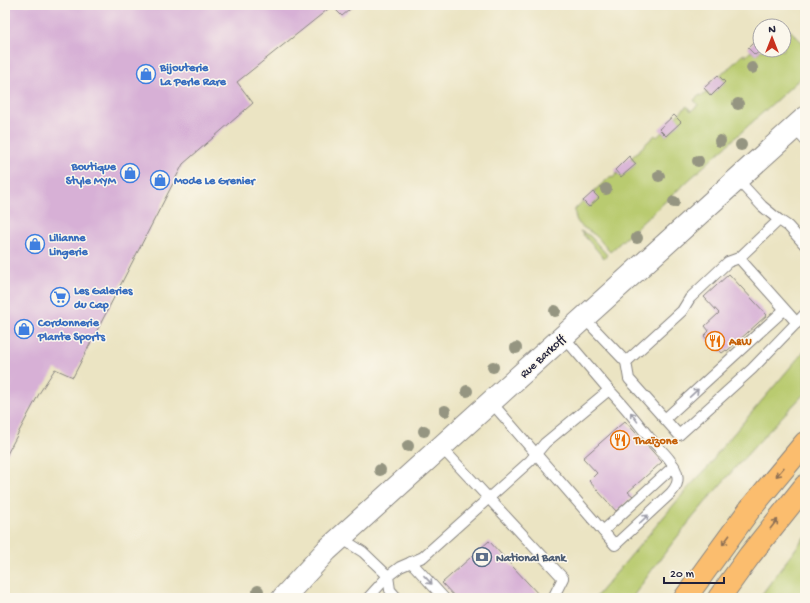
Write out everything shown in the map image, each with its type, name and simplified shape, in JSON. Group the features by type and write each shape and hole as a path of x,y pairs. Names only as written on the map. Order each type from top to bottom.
{"highway":[{"path":"686,596 750,509 805,443"},
{"path":"719,598 750,555 805,486"}],"street":[{"name":"Rue Barkoff","path":"283,598 319,558 563,336 737,179 801,129"}],"lane":[{"path":"737,179 762,206 788,226 805,245"},
{"path":"626,362 682,311 690,298 728,262 739,258 779,220"},
{"path":"739,258 797,323"},
{"path":"665,419 784,310"},
{"path":"584,318 626,362 629,379 679,435 752,369 805,314"},
{"path":"491,402 537,453 614,545 676,487 677,474 674,466 628,409 609,390 563,336"},
{"path":"368,598 388,576 400,567 423,557 488,499 537,453 545,443 609,390"},
{"path":"441,447 563,578 553,598"},
{"path":"603,531 674,466"},
{"path":"341,538 363,552 388,576 390,590 397,598"},
{"path":"411,562 444,598"}],"green space":[{"path":"792,32 805,45 805,74 610,252 595,235 579,224 576,218 575,209 583,201 589,207 598,198 593,192 611,176 613,178 617,173 621,177 636,164 631,158 655,135 657,137 662,132 666,136 681,122 675,117 687,106 691,111 698,105 694,100 700,95 702,96 707,92 711,96 725,82 720,76 744,54 746,56 751,51 752,58 792,58"},
{"path":"580,231 590,236 607,255 604,258"},
{"path":"805,350 805,393 736,466 714,492 672,544 632,598 595,598 688,488 710,465 718,452"},
{"path":"805,536 805,598 759,598"}],"building":[{"name":"Les Galeries du Cap","path":"5,5 355,5 342,16 332,6 237,82 253,103 183,164 73,377 55,369 40,392 5,458"},
{"path":"752,44 752,52 748,48"},
{"path":"718,75 725,82 711,96 704,88"},
{"path":"674,115 681,122 666,136 659,129"},
{"path":"629,156 636,164 621,177 615,170"},
{"path":"593,192 599,198 589,207 583,201"},
{"path":"729,274 767,315 727,351 726,350 722,353 718,349 717,351 704,336 709,331 705,326 719,313 704,297"},
{"path":"625,421 662,462 628,492 633,496 616,511 589,481 597,473 583,458"},
{"path":"489,541 540,596 537,598 456,598 442,583"}],"place":[{"name":"Bijouterie La Perle Rare","path":"146,74"},
{"name":"Boutique Style MYM","path":"130,173"},
{"name":"Mode Le Grenier","path":"160,180"},
{"name":"Lilianne Lingerie","path":"35,244"},
{"name":"Les Galeries du Cap","path":"60,297"},
{"name":"Cordonnerie Plante Sports","path":"24,329"},
{"name":"A&W","path":"715,341"},
{"name":"Thaïzone","path":"620,440"},
{"name":"National Bank","path":"482,557"}]}
